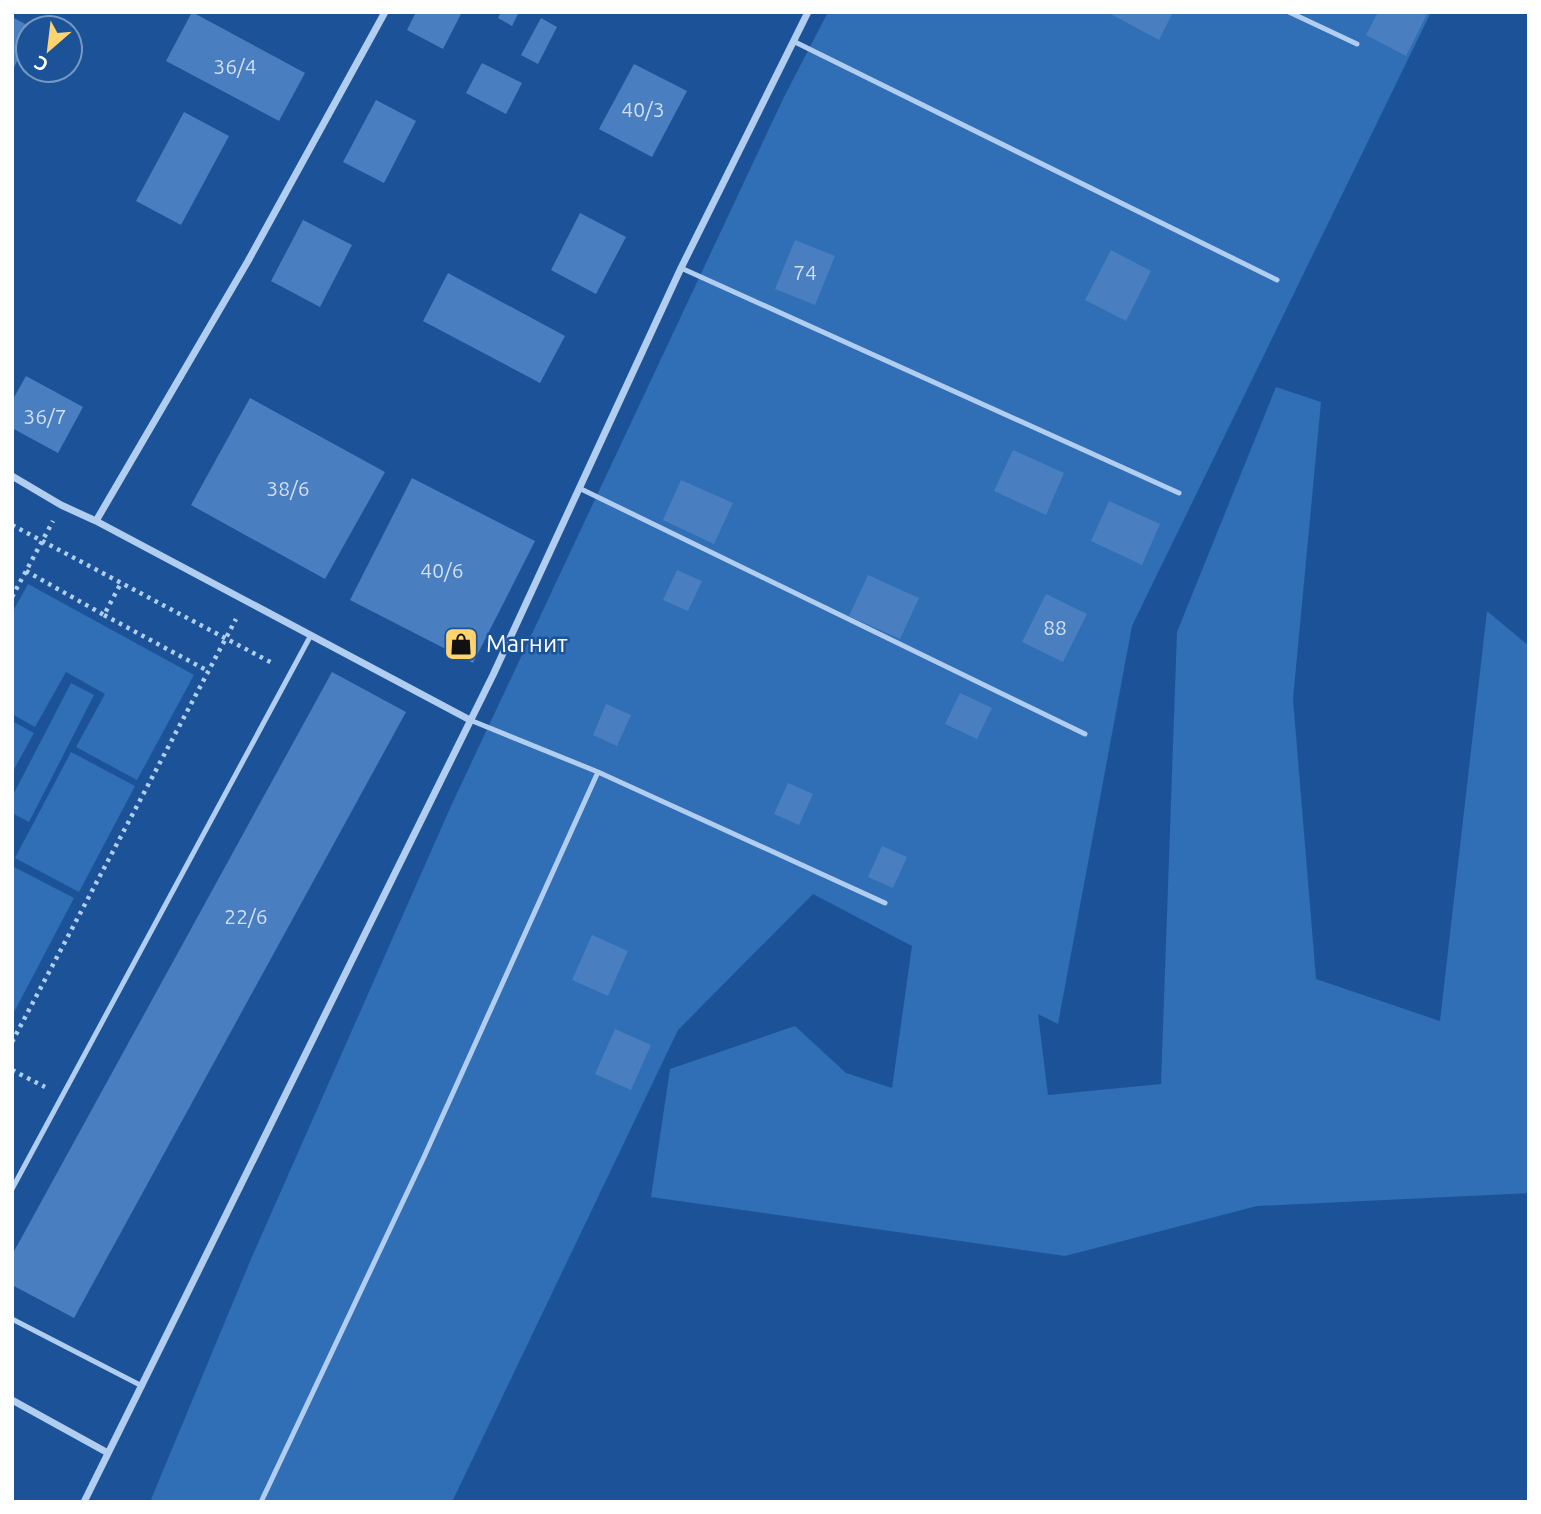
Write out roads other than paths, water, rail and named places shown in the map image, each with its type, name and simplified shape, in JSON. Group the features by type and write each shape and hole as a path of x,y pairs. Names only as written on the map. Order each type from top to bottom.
{"street":[{"path":"96,521 248,261 385,12"},
{"path":"84,1502 493,675 681,268 808,12"},
{"path":"12,476 61,505 96,521 470,720"},
{"path":"12,1400 108,1453"}],"lane":[{"path":"1289,12 1357,44"},
{"path":"793,41 1277,280"},
{"path":"681,268 1179,493"},
{"path":"579,488 1085,734"},
{"path":"12,1189 311,635"},
{"path":"470,720 598,772 885,903"},
{"path":"261,1502 424,1157 598,772"},
{"path":"12,1319 142,1386"}],"place":[{"name":"Магнит","path":"461,644"}]}
